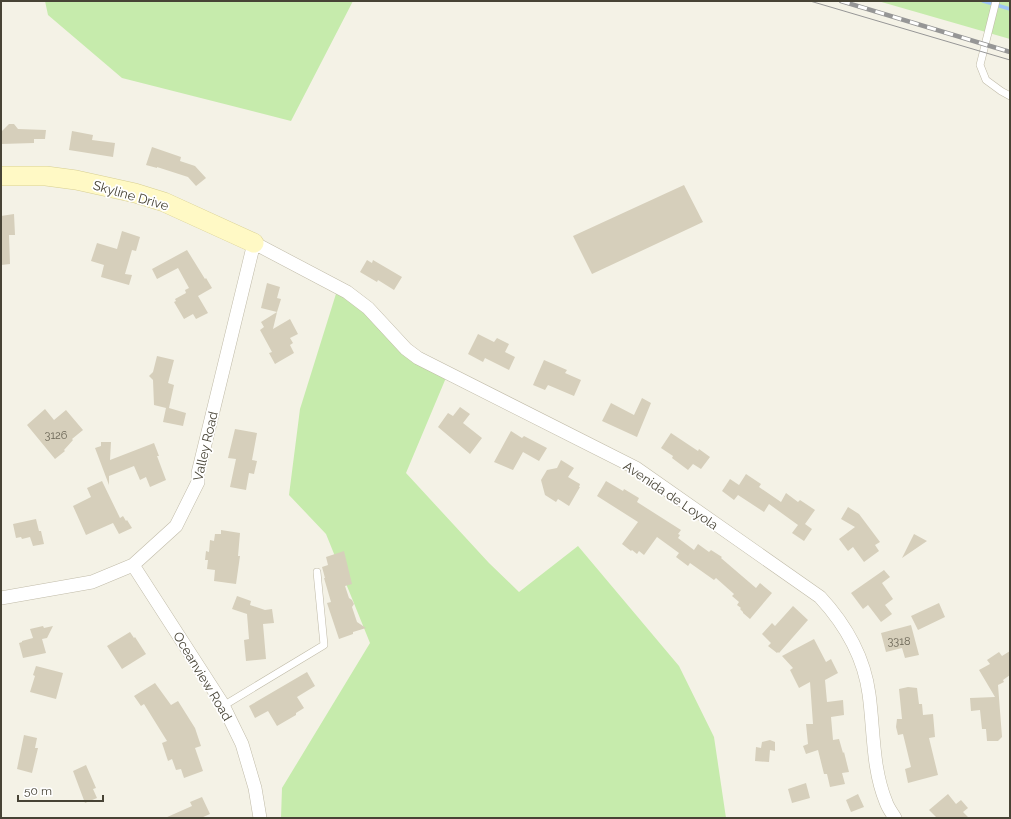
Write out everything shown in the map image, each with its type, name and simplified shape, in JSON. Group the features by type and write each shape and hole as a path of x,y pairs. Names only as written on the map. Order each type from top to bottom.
{"street":[{"name":"Skyline Drive","path":"1,176 46,176 76,180 135,193 164,202 254,243"},
{"name":"Valley Road","path":"1,598 92,582 133,565 176,526 198,482 198,473 254,243"},
{"name":"Avenida de Loyola","path":"254,243 347,292 368,308 406,349 418,358 636,468 820,598 830,609 852,640 860,659 869,692 877,776 886,804 895,818"},
{"name":"Oceanview Road","path":"133,565 223,706 242,744 256,788 260,818"}],"lane":[{"path":"996,1 980,65 986,80 1000,91 1010,96"},
{"path":"223,706 324,645 317,572"}],"green space":[{"path":"45,1 353,1 291,121 122,78 48,15"},
{"path":"878,1 1010,1 1010,39"},
{"path":"340,281 406,349 448,373 406,473 489,563 519,592 578,546 679,666 714,737 726,818 281,818 282,788 370,643 326,534 289,495 300,409"}],"building":[{"path":"9,124 14,124 18,129 46,130 45,139 34,139 34,143 1,144 1,132"},
{"path":"72,131 93,135 92,140 115,143 113,157 69,150"},
{"path":"152,147 181,157 180,161 195,166 206,178 196,186 188,177 146,165"},
{"path":"684,185 703,222 592,274 573,236"},
{"path":"14,214 15,235 9,235 10,264 1,265 1,216"},
{"path":"122,231 140,237 136,251 132,250 125,274 132,275 129,285 101,277 104,265 91,261 97,243 117,249"},
{"path":"187,250 212,288 198,296 208,313 196,319 193,314 184,319 174,302 176,301 175,299 186,293 185,290 189,288 178,268 157,279 152,269"},
{"path":"367,260 372,263 373,260 402,277 394,290 378,280 377,282 360,272"},
{"path":"267,283 280,287 277,298 281,299 277,312 261,308"},
{"path":"277,312 273,329 290,319 298,334 290,338 293,343 290,345 294,353 275,364 269,353 272,352 260,330 264,327 261,322"},
{"path":"478,334 494,342 497,338 509,344 505,352 515,357 509,370 485,358 483,362 468,354"},
{"path":"157,356 174,360 168,383 174,385 169,408 186,413 183,426 163,422 166,408 154,405 153,380 149,376 153,372"},
{"path":"544,360 567,370 565,373 581,380 574,396 548,385 545,390 533,385"},
{"path":"642,398 651,403 637,437 602,421 611,403 634,415"},
{"path":"460,407 470,414 463,423 482,438 470,454 438,427 448,413 453,416"},
{"path":"45,409 54,420 66,410 83,430 72,439 73,440 64,450 65,451 55,459 27,425"},
{"path":"235,429 257,433 252,460 257,461 254,474 249,473 246,490 230,487 236,459 228,458"},
{"path":"511,431 522,438 524,436 547,448 539,461 523,452 513,470 494,462"},
{"path":"671,433 710,457 701,469 693,464 688,470 672,458 673,456 661,448"},
{"path":"101,442 111,442 110,460 154,443 166,480 150,487 146,477 140,480 134,466 109,476 109,485 95,448 101,446"},
{"path":"561,460 574,468 568,477 580,484 580,487 569,506 558,499 556,502 545,495 541,480 547,470 557,468"},
{"path":"746,474 761,484 759,487 781,502 786,493 798,502 800,500 815,510 805,524 812,529 804,541 792,533 798,525 769,504 764,512 738,495 734,500 722,491 730,479 739,485"},
{"path":"102,481 120,518 123,516 132,528 119,534 113,523 86,535 73,506 91,497 87,488"},
{"path":"606,481 639,498 637,502 681,530 678,534 680,535 678,538 694,550 698,544 709,552 711,550 722,557 721,558 756,588 760,583 772,593 750,619 737,605 739,602 732,596 734,594 716,578 714,580 690,563 688,566 676,557 679,553 657,537 644,555 639,551 637,554 632,550 631,551 622,544 638,522 597,496"},
{"path":"848,507 859,514 880,542 875,545 879,551 864,562 853,547 848,551 839,539 855,527 841,519"},
{"path":"36,519 44,544 33,546 30,537 22,539 21,537 16,538 13,524"},
{"path":"221,530 240,533 238,556 240,556 236,584 214,581 215,570 207,569 208,560 205,560 206,551 209,552 210,540 214,541 215,534 221,534"},
{"path":"914,534 927,541 902,558"},
{"path":"344,551 352,584 345,586 349,598 354,604 352,607 357,622 366,628 353,632 353,634 339,639 327,603 331,602 322,567 328,565 326,557"},
{"path":"884,570 890,577 882,583 893,599 885,605 892,614 881,622 868,605 863,609 851,593"},
{"path":"237,596 251,601 250,605 265,610 272,609 274,623 263,624 266,659 246,661 244,640 249,639 247,614 232,609"},
{"path":"939,603 945,617 918,630 911,616"},
{"path":"793,606 808,620 779,653 777,653 768,646 771,643 762,634 772,623 775,626"},
{"path":"911,625 919,655 905,658 902,648 886,652 881,633"},
{"path":"43,626 44,628 53,626 47,638 42,639 46,653 23,658 19,643 33,638 30,629"},
{"path":"130,632 146,654 122,669 107,646"},
{"path":"814,639 826,662 831,659 838,673 825,680 827,702 843,700 844,715 831,717 833,740 839,739 849,772 842,773 845,784 830,787 827,774 824,774 818,750 806,754 803,746 808,744 806,724 813,724 810,682 799,688 790,670 793,668 782,656"},
{"path":"1010,651 1010,675 1003,680 1004,682 998,685 1002,737 998,741 987,741 986,729 982,729 980,710 971,711 970,698 995,697 979,670 990,664 987,660 999,652 1002,656"},
{"path":"36,666 63,673 56,699 30,692 35,676 33,675"},
{"path":"307,672 315,686 297,697 304,708 296,713 296,715 277,726 268,711 255,718 249,706"},
{"path":"155,683 171,705 178,701 195,728 201,746 195,748 203,771 184,778 181,769 176,770 172,759 168,761 162,743 167,741 144,704 141,706 134,696"},
{"path":"908,687 917,688 919,704 922,704 923,715 933,714 935,737 929,738 938,775 908,783 905,769 911,767 903,734 898,735 896,727 897,719 902,719 899,689"},
{"path":"24,735 37,738 35,748 38,748 32,773 17,769"},
{"path":"770,740 775,742 775,751 770,750 769,762 755,761 756,747 761,748 762,742"},
{"path":"86,765 96,788 93,789 97,798 85,803 73,771"},
{"path":"806,783 810,798 792,803 788,789"},
{"path":"858,794 864,807 851,812 846,800"},
{"path":"948,794 956,804 961,800 968,808 963,812 969,818 937,818 929,810"},
{"path":"202,797 210,814 201,818 165,818 192,806 190,802"}],"waterway":[{"path":"983,1 1010,9"}],"tram line":[{"path":"810,1 1010,60"}],"railway":[{"path":"841,1 1010,52"}]}
